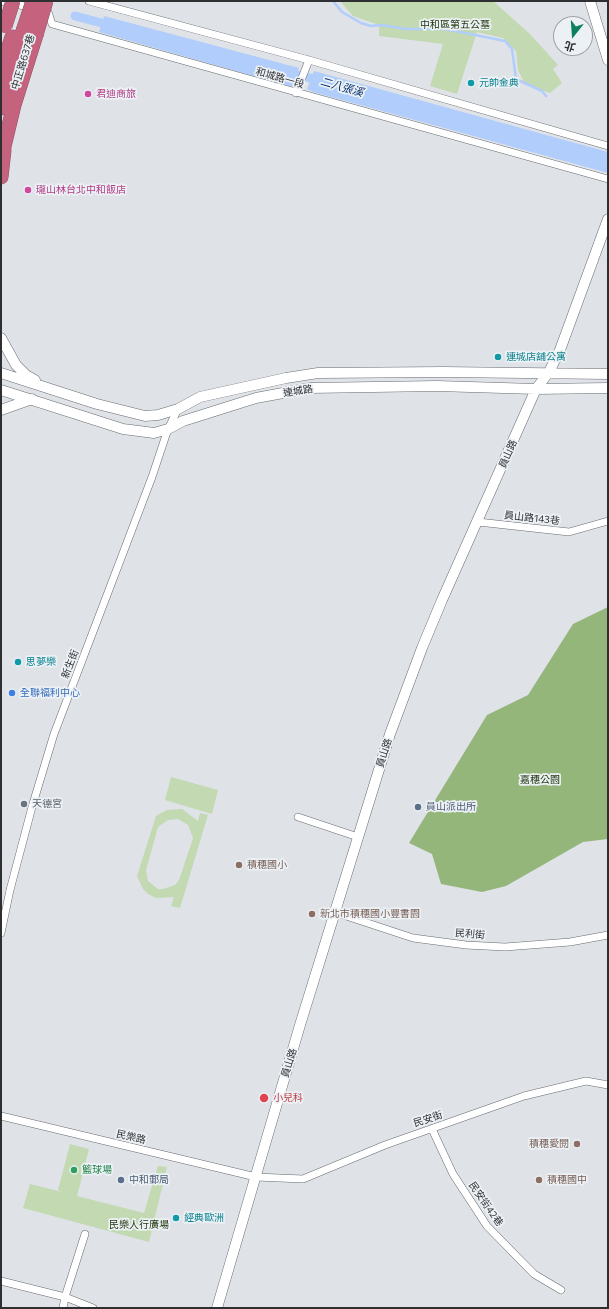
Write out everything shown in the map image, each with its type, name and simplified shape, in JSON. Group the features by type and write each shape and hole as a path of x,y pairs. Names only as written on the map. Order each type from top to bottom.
{"highway":[{"path":"1,40 13,1"},
{"path":"1,71 24,1"},
{"path":"1,108 33,1"},
{"path":"3,161 5,144 14,105 47,7"},
{"path":"1,178 5,144"}],"main road":[{"path":"590,1 608,60"},
{"name":"員山路","path":"217,1308 334,912 390,734 430,628 536,389 549,372 570,325 594,254 608,219"},
{"path":"1,338 16,365 26,376 47,387"},
{"name":"連城路","path":"1,373 97,404 145,416 158,415 178,409 200,397 286,378 318,373 549,372 608,374"},
{"name":"連城路","path":"1,390 123,429 154,433 168,429 183,421 256,398 310,388 436,386 536,389 608,388"},
{"path":"1,410 32,399"}],"street":[{"name":"中正路637巷","path":"1,178 3,161 47,7 51,1"},
{"path":"89,1 309,60 608,146"},
{"path":"1,10 3,2 47,7"},
{"name":"和城路一段","path":"47,7 52,24 608,179"},
{"path":"296,93 309,60"},
{"name":"新生街","path":"1,933 10,890 32,807 54,734 152,477 168,429 178,409"},
{"name":"員山路143巷","path":"478,522 569,532 608,521"},
{"path":"298,817 358,837"},
{"name":"民利街","path":"334,912 413,938 466,945 505,947 555,944 608,935"},
{"name":"民安街","path":"256,1177 303,1178 385,1145 524,1096 586,1081 608,1084"},
{"name":"民樂路","path":"1,1116 256,1177"},
{"name":"民安街42巷","path":"432,1129 453,1174 486,1226 534,1274 561,1290"},
{"path":"63,1308 64,1297 85,1234"},
{"path":"1,1281 64,1297 93,1308"}],"green space":[{"name":"中和區第五公墓","path":"340,1 493,1 530,34 558,65 553,69 562,83 550,93 525,84 518,70 516,51 503,38 477,32 457,94 430,86 443,44 379,36 379,25 353,16"},
{"name":"嘉穗公園","path":"608,607 608,839 583,842 506,886 482,892 441,884 432,854 409,843 487,715 528,695 573,624"},
{"path":"171,777 218,790 212,814 165,800"},
{"path":"182,809 198,821 200,813 208,815 180,908 171,906 174,897 156,898 148,894 143,889 137,876 156,816 167,810","holes":["178,819 188,825 193,838 179,880 175,885 158,889 148,881 146,870 158,827 168,820"]},
{"name":"民樂人行廣場","path":"70,1144 89,1149 77,1196 144,1213 158,1166 167,1167 149,1242 23,1208 30,1184 62,1192 58,1190"}],"water":[{"path":"104,16 299,68 292,87 99,32"},
{"path":"314,71 608,152 608,173 313,92 307,89"}],"waterway":[{"path":"333,1 342,12 361,23 371,26 381,25 406,29 445,29 505,41 512,49 516,79 542,91 546,96"},
{"name":"二八張溪","path":"75,16 113,26"},
{"name":"二八張溪","path":"286,72 322,81"}],"place":[{"name":"元帥金典","path":"471,83"},
{"name":"君迪商旅","path":"88,94"},
{"name":"瓏山林台北中和飯店","path":"28,190"},
{"name":"連城店舖公寓","path":"498,357"},
{"name":"思夢樂","path":"18,662"},
{"name":"全聯福利中心","path":"12,693"},
{"name":"天德宮","path":"24,804"},
{"name":"員山派出所","path":"418,807"},
{"name":"積穗國小","path":"239,865"},
{"name":"新北市積穗國小豐書園","path":"312,914"},
{"name":"小兒科","path":"264,1098"},
{"name":"積穗愛閱","path":"577,1144"},
{"name":"籃球場","path":"74,1170"},
{"name":"中和郵局","path":"121,1180"},
{"name":"積穗國中","path":"539,1180"},
{"name":"經典歐洲","path":"176,1218"}]}
